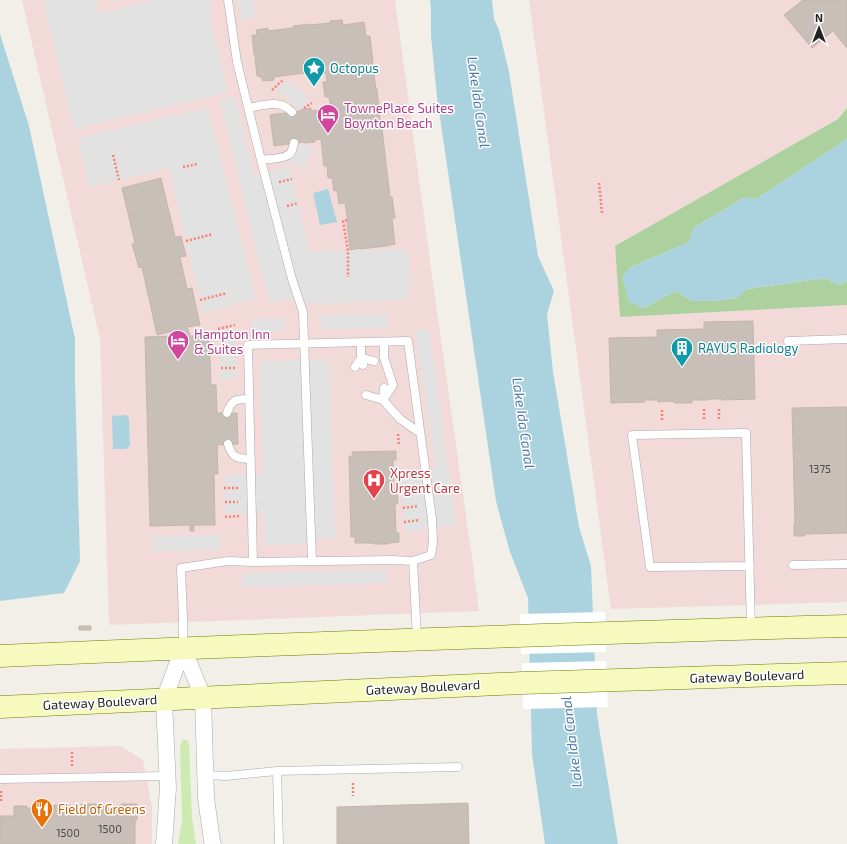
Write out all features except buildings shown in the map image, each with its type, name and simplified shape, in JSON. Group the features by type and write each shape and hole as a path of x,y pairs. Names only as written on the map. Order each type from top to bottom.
{"main road":[{"path":"0,656 417,639 847,626"},
{"name":"Gateway Boulevard","path":"0,707 522,683 847,673"}],"street":[{"path":"183,648 202,697 206,798 213,844"},
{"path":"164,844 168,788 164,700 183,648"}],"lane":[{"path":"228,0 237,62 292,279 303,312 312,561"},
{"path":"249,108 277,104 288,108 292,112"},
{"path":"261,160 288,155 292,151 294,143"},
{"path":"788,341 847,339"},
{"path":"183,648 181,568 228,561 253,562 392,560 413,561 431,555 433,543 432,519 408,341 248,345 253,562"},
{"path":"361,342 362,361"},
{"path":"383,400 393,385 384,358 384,342"},
{"path":"355,368 362,361 374,361"},
{"path":"383,400 384,388"},
{"path":"374,392 400,419 420,433"},
{"path":"366,395 383,400"},
{"path":"227,413 231,403 234,400 249,399"},
{"path":"750,566 650,567 632,435 746,433 750,566 751,629"},
{"path":"228,444 230,450 239,459 251,459"},
{"path":"413,561 417,639"},
{"path":"793,565 847,564"},
{"path":"205,775 226,776 277,771 458,767"},
{"path":"277,771 279,844"},
{"path":"0,779 167,776"}],"path":[{"path":"271,91 283,80"},
{"path":"302,109 312,103"},
{"path":"113,155 119,180"},
{"path":"183,167 197,164"},
{"path":"278,182 292,179"},
{"path":"599,183 602,213"},
{"path":"283,207 298,203"},
{"path":"347,220 344,221 348,251 348,277"},
{"path":"186,241 213,234"},
{"path":"200,300 227,293"},
{"path":"218,329 235,325"},
{"path":"221,368 236,368"},
{"path":"704,409 704,423"},
{"path":"718,409 719,422"},
{"path":"662,410 662,424"},
{"path":"398,434 399,446"},
{"path":"224,488 240,488"},
{"path":"225,502 240,502"},
{"path":"403,508 418,506"},
{"path":"225,516 240,516"},
{"path":"404,522 420,520"},
{"path":"353,781 353,796"},
{"path":"1,789 1,802"}],"shaded area":[{"path":"22,0 395,0 479,611 109,625 100,339"},
{"path":"43,0 96,0 99,14 154,0 210,0 211,24 228,92 74,129"},
{"path":"238,0 254,0 256,17 241,20"},
{"path":"529,0 847,0 847,108 838,119 615,246 620,317 847,305 847,602 611,609"},
{"path":"287,81 296,86 309,102 296,110 291,101 276,90"},
{"path":"235,96 254,175 290,167 309,252 407,249 411,286 407,286 407,300 316,304 284,299 269,302 220,99"},
{"path":"208,108 256,299 203,312 169,168 89,187 78,138"},
{"path":"299,143 313,148 304,168 291,162"},
{"path":"387,314 388,328 321,329 321,316"},
{"path":"284,318 284,331 253,332 252,319"},
{"path":"429,330 456,525 406,532 399,474 436,468 415,331"},
{"path":"221,340 235,340 236,379 221,380"},
{"path":"329,359 335,538 299,544 265,545 264,513 226,514 225,476 263,474 260,362"},
{"path":"220,535 220,550 152,551 152,537"},
{"path":"387,570 387,583 243,587 243,573"},
{"path":"121,746 143,760 152,807 152,844 0,844 0,749"}],"green space":[{"path":"847,108 847,139 758,198 743,198 694,228 689,242 629,268 644,308 675,291 693,301 715,301 736,298 747,289 825,278 839,285 847,281 847,305 620,317 615,246 838,119"},
{"path":"183,740 187,740 189,744 192,817 196,844 178,844 182,821 180,745"}],"water":[{"name":"Lake Ida Canal","path":"430,0 492,0 494,19 499,30 509,72 538,256 554,291 547,314 553,372 579,527 591,566 597,715 618,844 545,844 532,754 528,598 509,549 496,501 437,97 431,36"},
{"path":"0,34 29,126 75,339 80,561 64,593 0,601"},
{"path":"847,139 847,281 839,285 825,278 747,289 736,298 715,301 693,301 675,291 644,308 629,302 622,277 629,268 689,242 694,228 743,198 758,198"},
{"path":"328,189 337,222 320,225 313,193"},
{"path":"126,415 129,418 130,446 127,449 113,449 112,416"}],"pier":[{"path":"605,612 606,652 521,654 520,614"},
{"path":"606,661 608,707 523,709 522,663"}],"place":[{"name":"Octopus","path":"314,88"},
{"name":"TownePlace Suites Boynton Beach","path":"328,134"},
{"name":"Hampton Inn & Suites","path":"178,360"},
{"name":"RAYUS Radiology","path":"682,368"},
{"name":"Xpress Urgent Care","path":"374,500"},
{"name":"Field of Greens","path":"42,828"}]}
